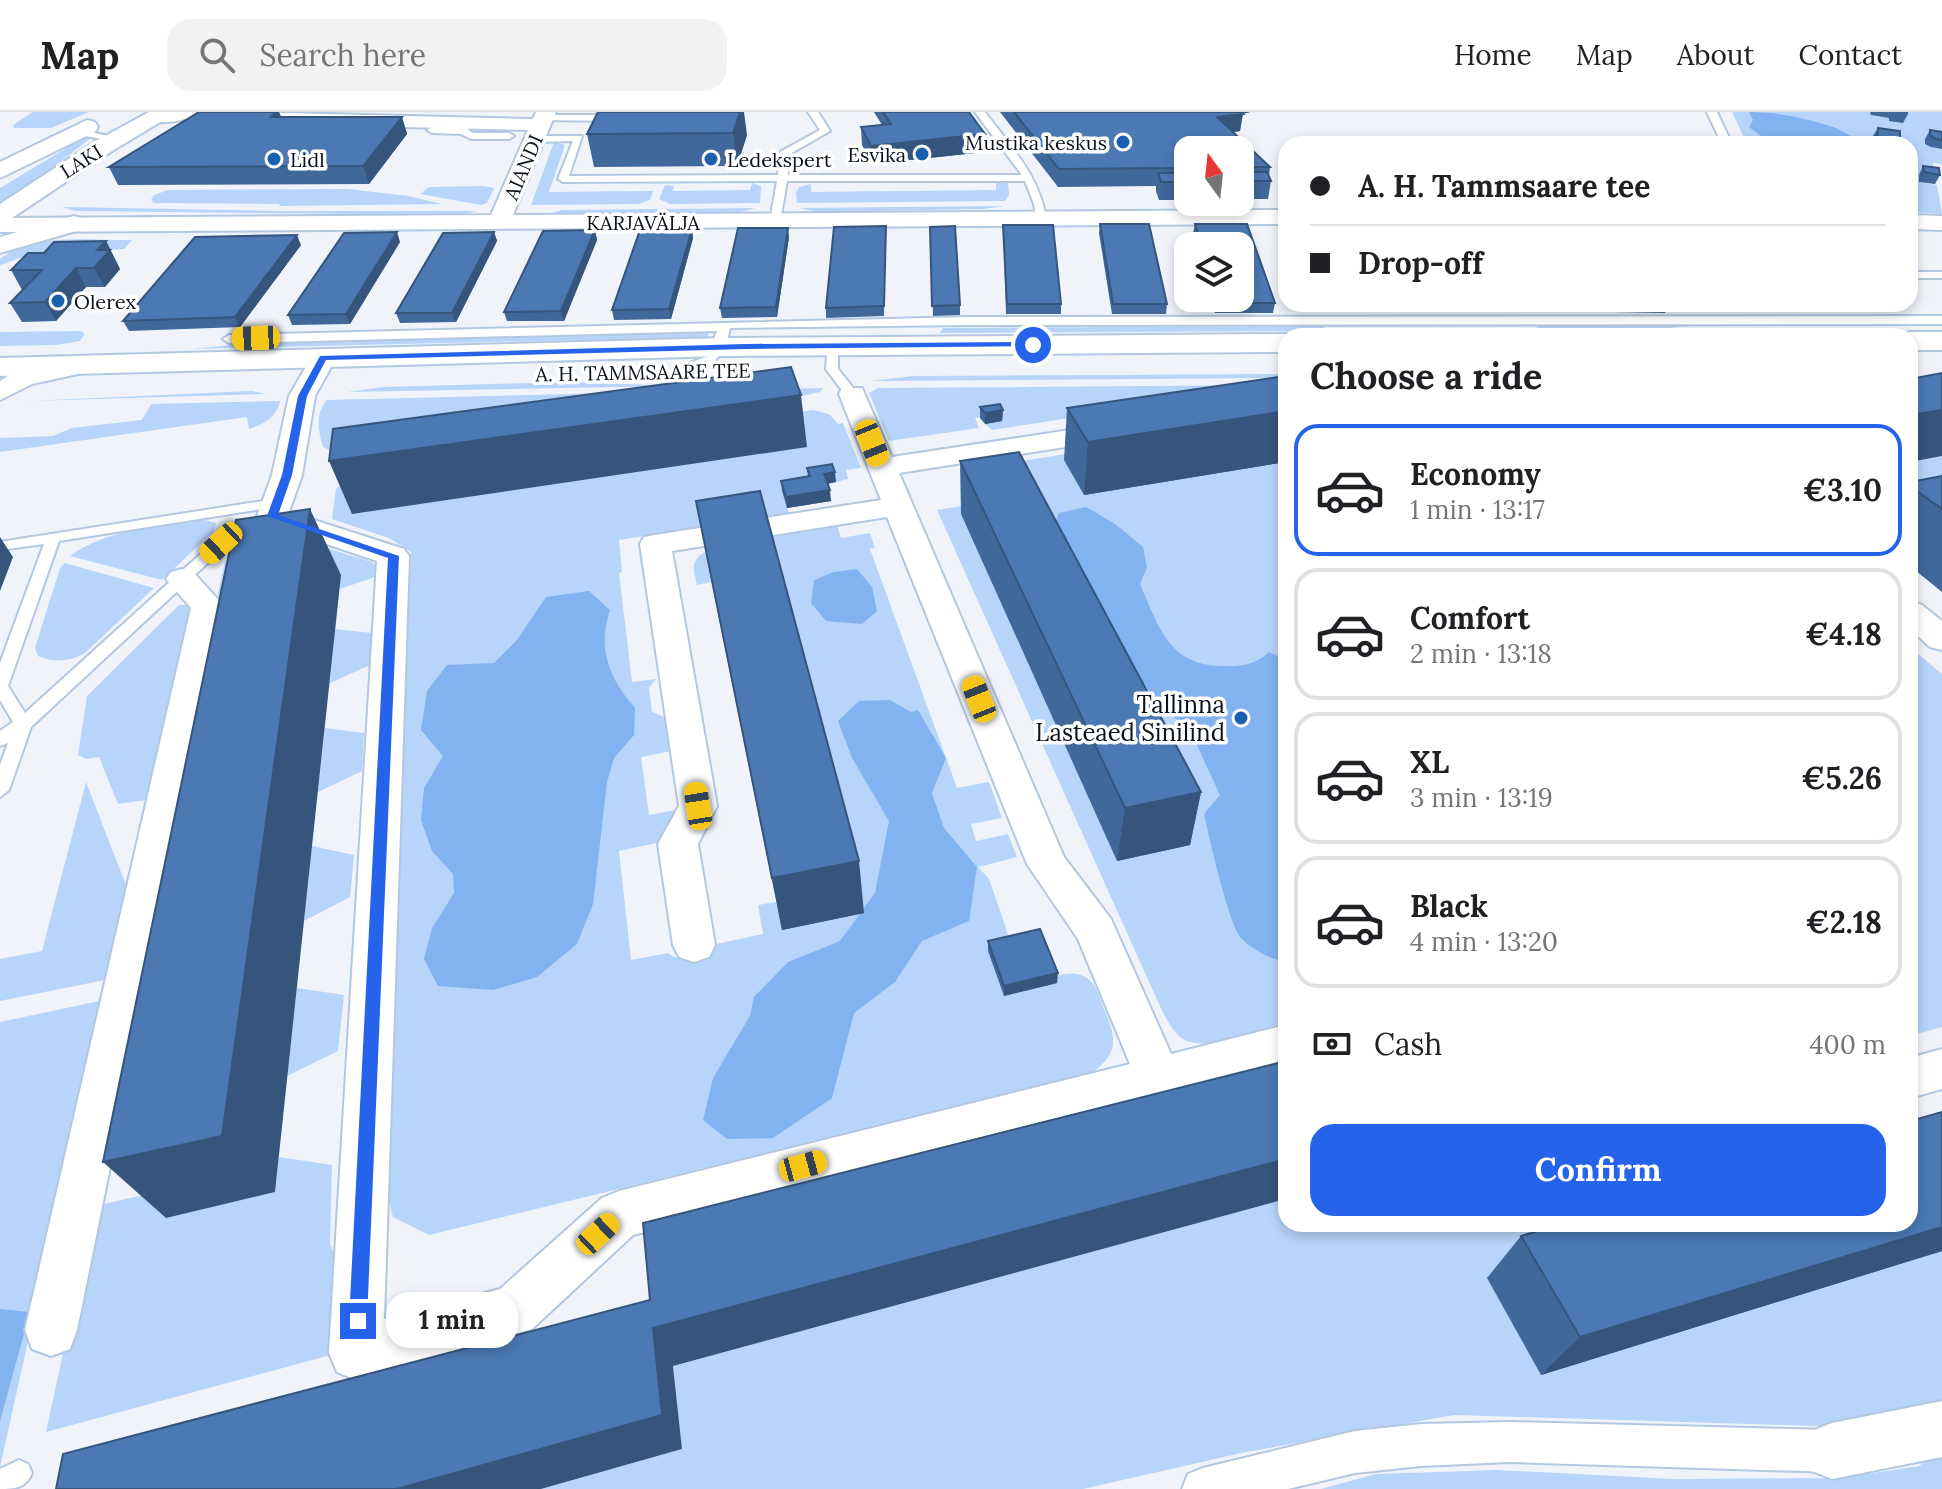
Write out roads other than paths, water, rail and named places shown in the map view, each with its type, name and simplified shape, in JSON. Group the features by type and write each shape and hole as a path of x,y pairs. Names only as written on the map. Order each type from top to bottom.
{"main road":[{"name":"LAKI","path":"0,171 123,112"},
{"name":"LAKI","path":"0,215 104,146 160,115"},
{"path":"40,187 47,207 74,224"},
{"path":"0,245 74,224"},
{"name":"A. H. TAMMSAARE TEE","path":"1,384 318,368 723,338 839,369 1278,343"},
{"path":"1918,341 1942,341"},
{"path":"1918,363 1942,363"},
{"name":"A. H. TAMMSAARE TEE","path":"1,384 78,366 678,372 1278,364"}],"street":[{"path":"160,115 192,112 215,114"},
{"path":"254,112 466,127 542,124"},
{"name":"AIANDI","path":"499,222 542,124"},
{"name":"KARJAVÄLJA","path":"0,225 1278,217"},
{"path":"1918,222 1942,223"},
{"path":"318,368 302,396 287,475 274,510 393,556 356,1353 514,1311 619,1215 1157,1075 1278,1047"},
{"path":"839,369 1047,864 1096,931 1157,1075"},
{"path":"882,467 1149,426"},
{"path":"694,945 678,844 698,806 655,544 898,506"},
{"path":"51,1330 208,606 182,579"},
{"path":"1918,619 1942,639"},
{"path":"1918,1076 1942,1069"},
{"path":"1203,1489 1355,1452 1421,1445 1510,1442 1832,1451 1942,1429"}],"lane":[{"path":"775,221 783,178 783,154 825,131 818,115 813,112"},
{"path":"980,112 1028,178 1041,204 1041,219"},
{"path":"1712,112 1723,136"},
{"path":"542,124 612,115 626,118"},
{"path":"542,124 579,138 563,179 1028,178"},
{"path":"432,130 466,127 471,136 509,136"},
{"path":"77,132 100,133 108,137 104,146"},
{"path":"1918,275 1942,275"},
{"path":"1342,320 1345,328"},
{"path":"678,372 703,366 716,357 724,325 1342,320 1942,320"},
{"path":"229,339 692,327 723,338"},
{"path":"0,546 274,510"},
{"path":"0,740 23,724 221,543 274,510"},
{"path":"23,724 0,686 53,538"},
{"path":"0,790 23,724"}],"place":[{"name":"Mustika keskus","path":"1123,142"},
{"name":"Esvika","path":"922,154"},
{"name":"Lidl","path":"274,159"},
{"name":"Ledekspert","path":"711,159"},
{"name":"Olerex","path":"58,301"},
{"name":"Tallinna Lasteaed Sinilind","path":"1241,718"}]}
